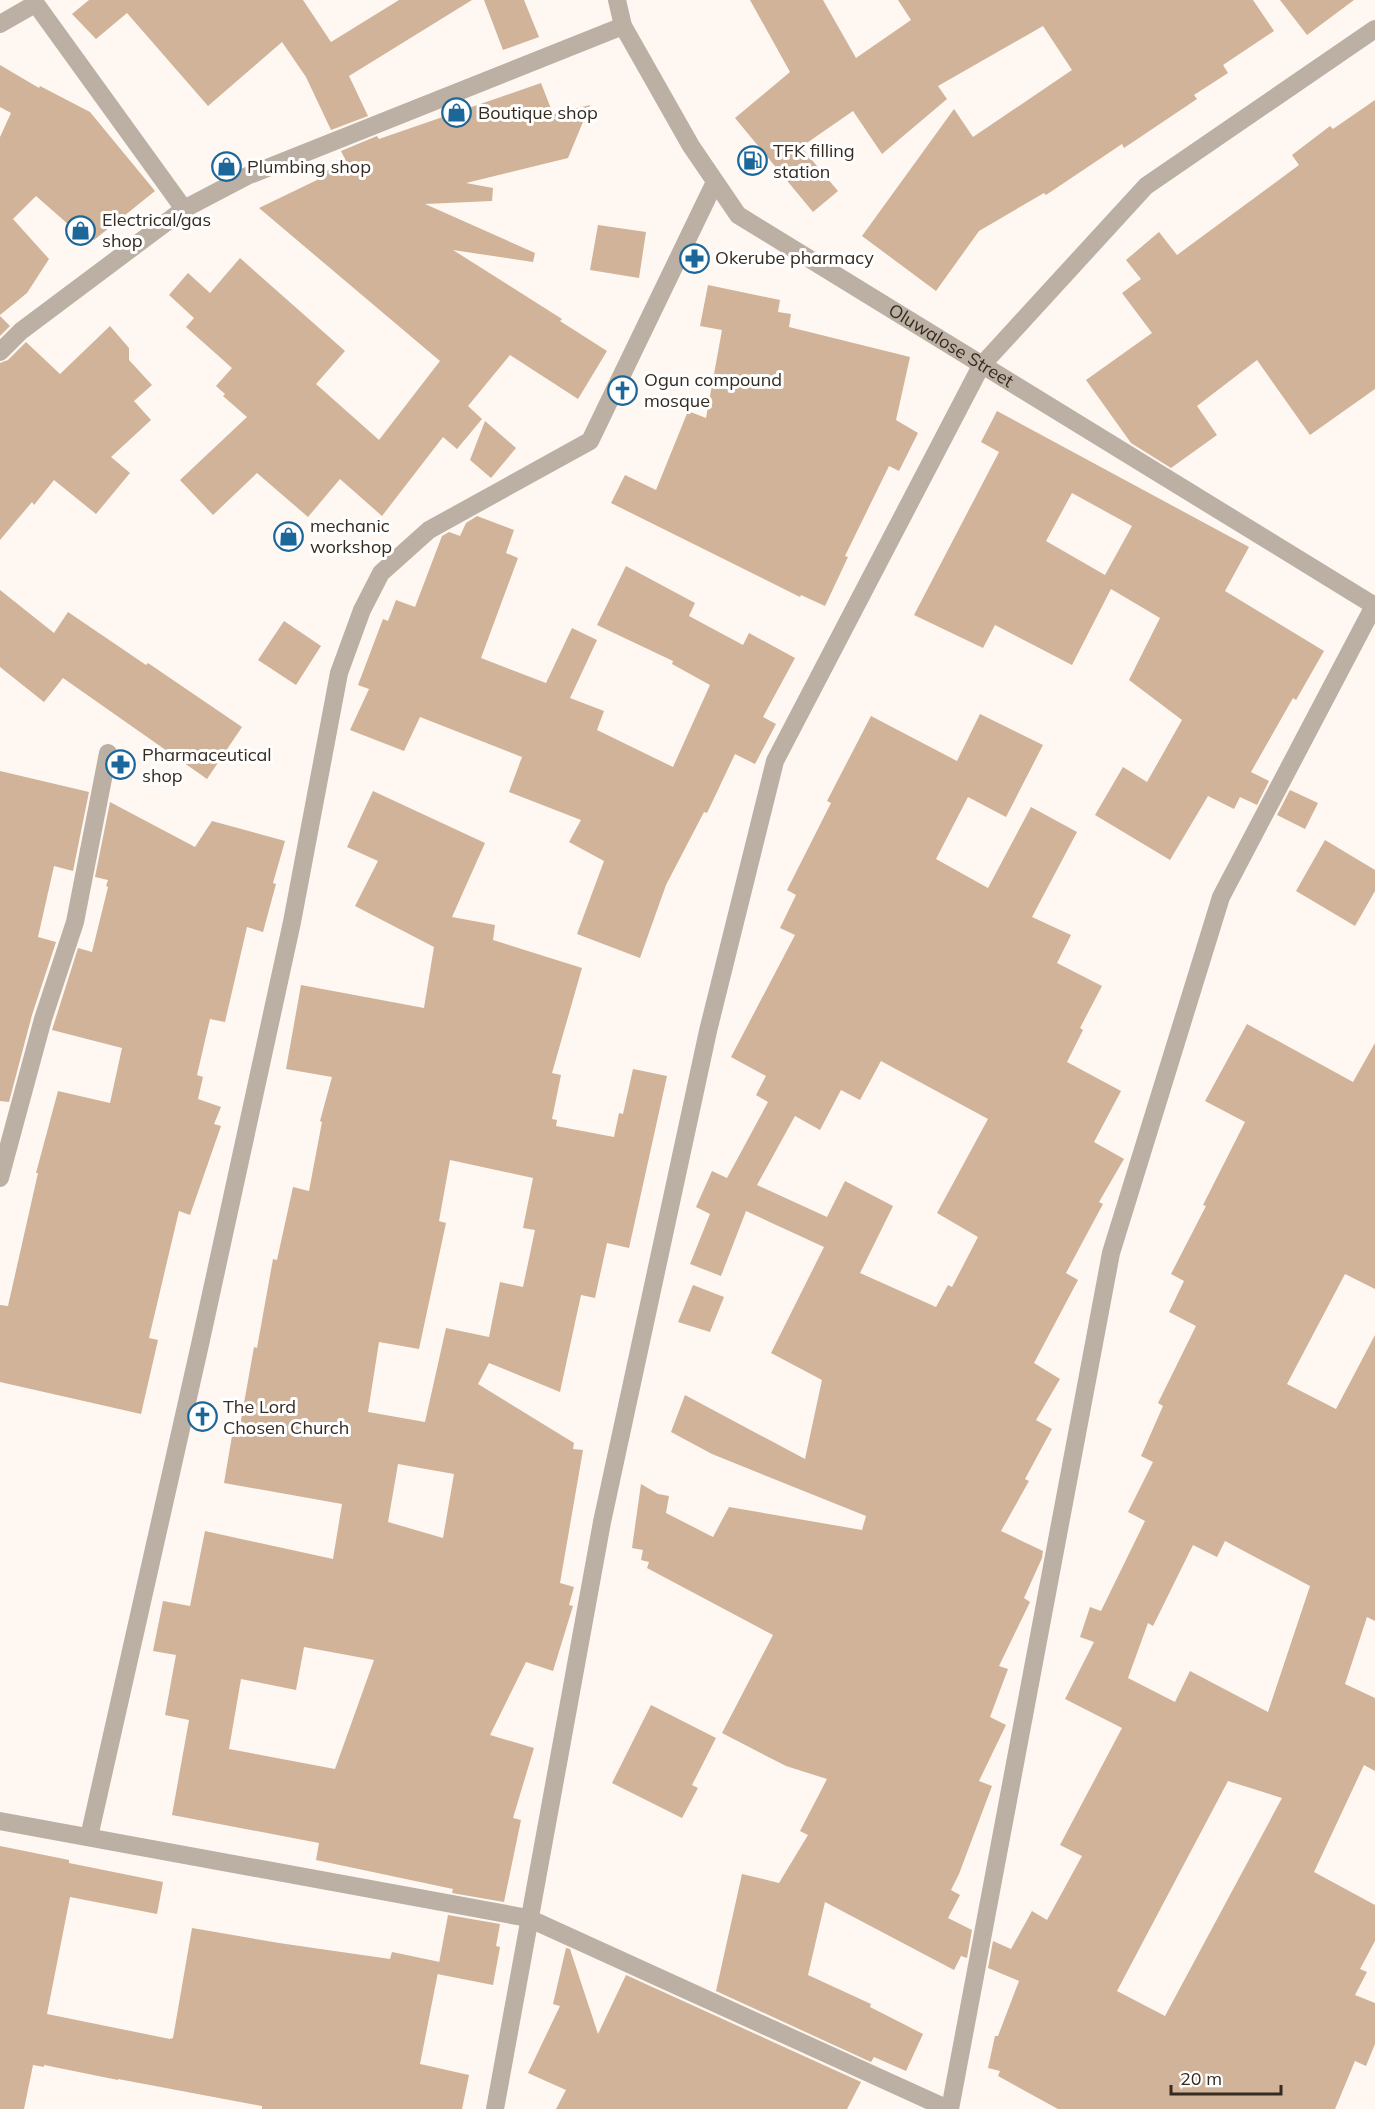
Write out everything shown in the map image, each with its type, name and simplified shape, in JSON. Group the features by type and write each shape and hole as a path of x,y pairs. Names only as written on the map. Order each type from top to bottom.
{"street":[{"name":"Oluwalose Street","path":"617,0 623,26 691,146 738,215 1374,605"},
{"path":"0,24 34,2 184,210"},
{"path":"0,352 21,331 184,210 247,176 623,26"},
{"path":"495,2109 602,1522 708,1031 775,761 981,366 1146,186 1375,29"},
{"path":"89,1838 287,945 339,673 362,610 381,573 429,530 590,441 715,182"},
{"path":"0,1821 528,1918 949,2109 1111,1253 1221,897 1374,605"},
{"path":"0,1178 43,1019 75,922 108,753"}],"building":[{"path":"89,0 303,0 331,42 399,0 472,0 349,76 368,116 331,130 306,77 282,42 208,106 127,13 96,39 72,14"},
{"path":"484,0 524,0 539,37 503,50"},
{"path":"750,0 823,0 856,58 911,20 898,0 1253,0 1274,31 1223,65 1228,73 1194,95 1197,99 1124,148 1122,144 1046,195 1044,193 979,231 936,291 862,236 954,109 973,137 1072,70 1043,26 938,86 947,99 882,154 853,111 801,147 838,191 813,212 735,118 790,72"},
{"path":"1280,0 1354,0 1307,35"},
{"path":"0,65 39,88 40,86 90,112 155,191 94,240 80,226 77,232 36,196 13,219 49,259 27,293 0,315 0,137 11,113 0,107"},
{"path":"541,83 553,114 590,105 568,158 466,183 493,188 492,201 425,204 535,253 533,262 453,250 562,319 560,321 607,351 578,399 510,355 468,406 482,419 457,449 443,437 382,516 340,479 308,517 257,473 213,515 180,480 247,417 223,396 225,394 216,386 232,368 186,327 194,318 169,295 188,273 210,293 240,258 345,351 316,384 379,440 440,361 259,208 317,180 315,175 347,163 341,151 377,136 379,139"},
{"path":"1375,100 1375,389 1310,435 1257,360 1197,406 1217,435 1171,468 1131,443 1086,380 1152,333 1122,293 1141,279 1126,260 1159,232 1177,255 1299,165 1292,155 1330,126 1333,129"},
{"path":"598,225 646,232 639,278 590,270"},
{"path":"708,285 780,300 778,312 791,314 789,327 910,357 896,420 918,433 899,471 889,466 845,556 848,557 825,606 801,595 800,597 611,503 625,475 656,490 688,411 706,418 722,330 700,326"},
{"path":"0,316 10,326 0,336"},
{"path":"110,326 129,348 129,360 152,385 134,401 151,420 111,457 130,473 96,514 54,480 34,505 32,502 0,540 0,363 8,360 26,342 60,374"},
{"path":"997,411 1249,547 1225,591 1324,651 1296,700 1293,698 1251,772 1269,781 1257,805 1240,797 1234,809 1208,796 1170,860 1095,815 1123,767 1147,782 1182,720 1129,680 1160,618 1111,589 1072,665 995,625 983,648 914,615 999,452 981,442","holes":["1072,493 1132,526 1105,575 1046,541"]},
{"path":"485,421 516,448 491,478 470,460"},
{"path":"477,516 514,530 506,553 518,558 481,658 546,683 572,628 597,640 570,698 604,711 597,730 673,767 710,685 672,664 673,661 597,625 626,566 695,603 689,616 743,645 749,633 795,658 763,717 776,724 755,764 735,754 707,813 704,812 666,885 640,958 577,934 604,861 569,842 581,820 509,792 522,757 420,717 404,751 350,730 369,689 358,685 383,619 388,621 396,600 415,607 442,536 449,532 460,536 466,523"},
{"path":"0,590 54,633 68,612 242,727 207,779 63,678 44,702 0,667"},
{"path":"284,621 321,646 296,685 258,660"},
{"path":"980,714 1043,745 1006,817 968,797 936,859 988,888 1031,807 1077,832 1032,917 1071,935 1057,963 1102,986 1080,1028 1083,1030 1067,1062 1121,1091 1094,1142 1124,1159 1099,1202 1103,1204 1066,1273 1078,1280 1034,1363 1060,1379 1036,1420 1052,1429 1025,1479 1029,1481 1001,1531 1043,1551 1024,1598 1030,1602 999,1666 1008,1669 990,1717 1006,1725 979,1781 992,1786 951,1890 960,1895 948,1918 972,1930 967,1958 961,1956 954,1970 825,1902 808,1975 871,2004 870,2007 923,2034 906,2071 874,2057 871,2062 716,1991 742,1874 779,1883 808,1835 800,1831 827,1779 786,1766 722,1733 773,1635 647,1568 649,1562 641,1560 643,1550 632,1548 641,1484 658,1494 669,1496 666,1513 713,1537 729,1507 862,1530 866,1516 712,1454 671,1432 685,1395 805,1459 822,1380 771,1353 824,1247 746,1211 721,1276 690,1264 710,1214 696,1207 712,1171 727,1178 768,1102 756,1095 766,1076 731,1057 795,935 780,928 796,895 787,890 831,803 827,801 871,716 957,761","holes":["881,1061 988,1119 937,1213 978,1237 952,1287 948,1285 936,1307 860,1273 893,1206 845,1181 827,1217 757,1185 795,1116 820,1130 841,1090 860,1100"]},
{"path":"0,771 89,792 73,871 54,866 38,937 56,942 32,1015 9,1102 0,1101"},
{"path":"1290,790 1318,803 1305,829 1277,815"},
{"path":"373,791 485,843 452,917 495,925 493,940 582,968 552,1073 561,1075 552,1119 557,1120 556,1126 614,1137 619,1113 623,1114 633,1069 667,1076 629,1248 607,1243 595,1298 581,1295 560,1392 489,1363 478,1384 574,1443 573,1449 583,1450 560,1583 574,1587 569,1605 573,1606 553,1671 526,1662 490,1735 534,1748 513,1818 521,1820 504,1902 452,1893 453,1889 316,1860 319,1843 172,1815 189,1720 165,1715 176,1655 153,1651 163,1601 190,1606 205,1531 333,1559 342,1504 224,1483 232,1436 238,1437 273,1259 277,1260 293,1187 309,1191 322,1122 320,1121 332,1077 286,1069 301,985 424,1008 434,947 355,906 378,861 347,847","holes":["450,1160 533,1178 523,1228 535,1230 523,1287 500,1282 489,1337 446,1328 425,1422 368,1412 379,1342 419,1349 446,1223 439,1221","398,1464 454,1474 443,1538 388,1522","304,1647 374,1660 335,1769 229,1749 241,1679 296,1690"]},
{"path":"110,802 195,847 212,821 285,841 263,932 247,927 225,1022 210,1019 197,1075 203,1077 198,1099 221,1107 214,1124 221,1126 190,1215 179,1211 149,1338 158,1340 141,1414 0,1382 0,1305 8,1306 38,1173 36,1173 58,1091 110,1103 122,1048 52,1030 78,948 92,952 108,887 106,886 108,880 95,877"},
{"path":"1325,840 1375,870 1375,891 1355,926 1296,891"},
{"path":"1247,1024 1353,1082 1375,1043 1375,1289 1345,1274 1287,1384 1336,1409 1375,1335 1375,1621 1367,1617 1345,1684 1375,1698 1375,1771 1364,1765 1314,1872 1375,1905 1375,1941 1360,1969 1367,1972 1355,1995 1375,2003 1375,2044 1366,2066 1355,2061 1335,2109 1058,2109 998,2076 1000,2071 988,2068 995,2036 998,2036 1019,1981 988,1968 993,1941 1011,1949 1032,1911 1047,1920 1082,1856 1060,1845 1122,1728 1065,1699 1094,1642 1080,1637 1090,1607 1101,1611 1145,1521 1128,1512 1153,1462 1141,1456 1163,1406 1158,1403 1196,1326 1169,1312 1184,1281 1171,1274 1245,1122 1205,1101","holes":["1225,1541 1310,1586 1268,1712 1190,1671 1175,1702 1128,1678 1148,1623 1153,1626 1193,1545 1217,1557","1228,1781 1282,1798 1165,2016 1117,1991"]},
{"path":"693,1285 724,1297 710,1332 678,1322"},
{"path":"651,1705 716,1738 692,1785 698,1788 682,1818 612,1783"},
{"path":"0,1846 163,1882 157,1914 70,1897 47,2014 173,2038 192,1928 390,1959 392,1952 440,1962 420,2064 469,2075 462,2109 262,2109 262,2106 44,2065 44,2067 33,2065 24,2109 0,2109"},
{"path":"448,1915 500,1924 496,1946 500,1947 493,1985 437,1974"},
{"path":"566,1948 570,1949 598,2034 626,1975 861,2082 847,2109 556,2109 566,2090 528,2073 560,2006 553,2004"}],"place":[{"name":"Boutique shop","path":"457,113"},
{"name":"TFK filling station","path":"752,161"},
{"name":"Plumbing shop","path":"226,167"},
{"name":"Electrical/gas shop","path":"81,230"},
{"name":"Okerube pharmacy","path":"694,258"},
{"name":"Ogun compound mosque","path":"623,390"},
{"name":"mechanic workshop","path":"289,536"},
{"name":"Pharmaceutical shop","path":"121,765"},
{"name":"The Lord Chosen Church","path":"202,1417"}]}
